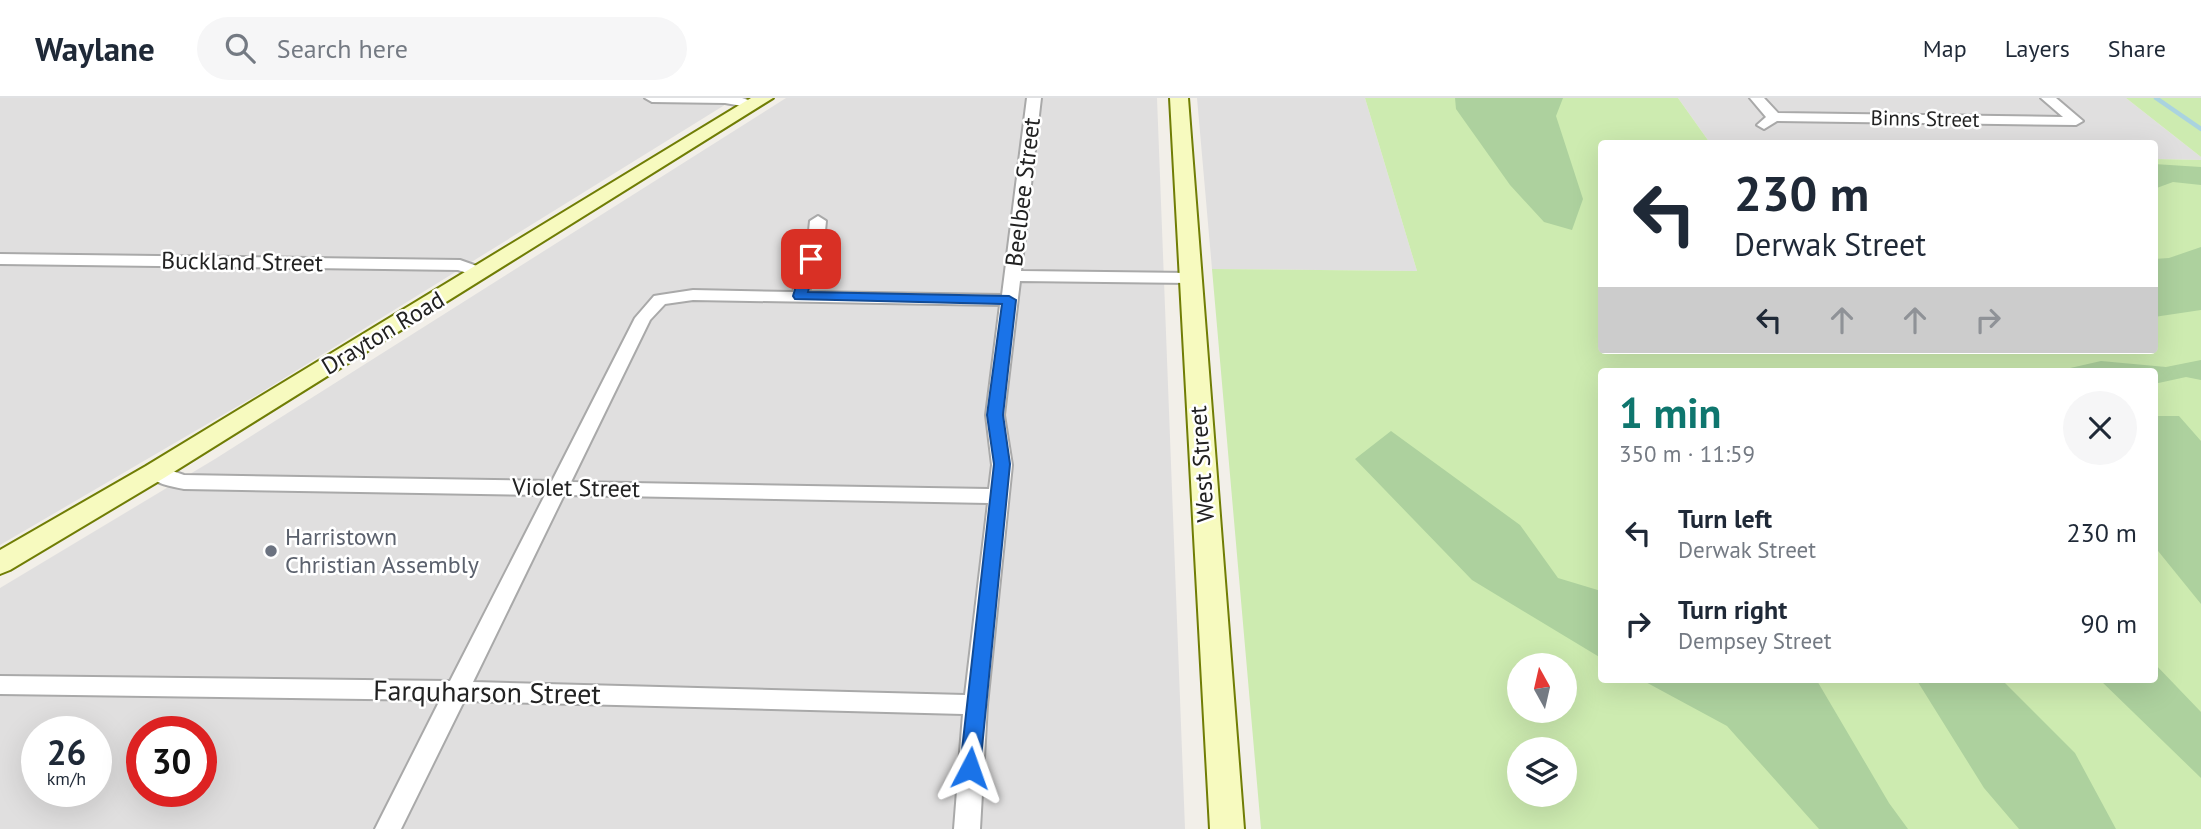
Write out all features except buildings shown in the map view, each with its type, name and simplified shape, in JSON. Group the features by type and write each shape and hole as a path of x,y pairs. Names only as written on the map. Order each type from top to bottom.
{"main road":[{"name":"West Street","path":"1179,98 1227,829"},
{"name":"Drayton Road","path":"0,563 482,273 759,101"}],"street":[{"path":"652,98 759,101"},
{"name":"Beelbee Street","path":"967,829 975,705 1002,464 995,415 1034,98"},
{"name":"Binns Street","path":"1757,98 1769,121 2077,121 2048,98"},
{"path":"800,296 816,241 818,221"},
{"name":"Buckland Street","path":"0,259 460,265 482,273"},
{"path":"1013,276 1189,278"},
{"path":"388,829 643,318 660,300 693,295 1009,300"},
{"name":"Violet Street","path":"155,472 168,479 184,482 998,496"},
{"name":"Farquharson Street","path":"0,685 457,691 975,705"}],"shaded area":[{"path":"0,98 736,98 257,395 0,545"},
{"path":"786,98 1157,98 1185,829 0,829 0,588 215,459"},
{"path":"1197,98 1365,98 1417,271 1212,269"},
{"path":"1678,98 2126,98 2201,157 2201,160 2158,159 2158,140 1708,140"}],"green space":[{"path":"1365,98 1678,98 1708,140 1598,140 1598,354 2158,354 2158,159 2201,160 2201,829 1261,829 1212,269 1417,271"},
{"path":"1455,98 1563,98 1556,116 1583,199 1572,230 1544,222 1510,185 1456,109"},
{"path":"2126,98 2201,98 2201,157"},
{"path":"2158,164 2201,167 2201,185 2173,182 2158,188"},
{"path":"2201,247 2201,310 2158,316 2158,259 2169,258"},
{"path":"2201,360 2201,380 2186,377 2158,383 2158,368 2070,368 2101,361 2166,367"},
{"path":"2158,416 2179,416 2201,441 2201,604 2158,551"},
{"path":"1391,431 1520,525 1558,578 1598,590 1598,656 1472,580 1355,459"},
{"path":"2158,667 2201,712 2201,778 2103,683 2158,683"},
{"path":"1647,683 1818,683 1889,803 1908,829 1819,829 1727,726"},
{"path":"1918,683 2005,683 2075,753 2116,829 2019,829 1984,788"}],"waterway":[{"path":"2156,98 2201,129"}],"place":[{"name":"Harristown Christian Assembly","path":"271,551"}],"route":[{"path":"811,259 800,296 1009,300 995,415 1002,464 977,679 970,768"}]}
